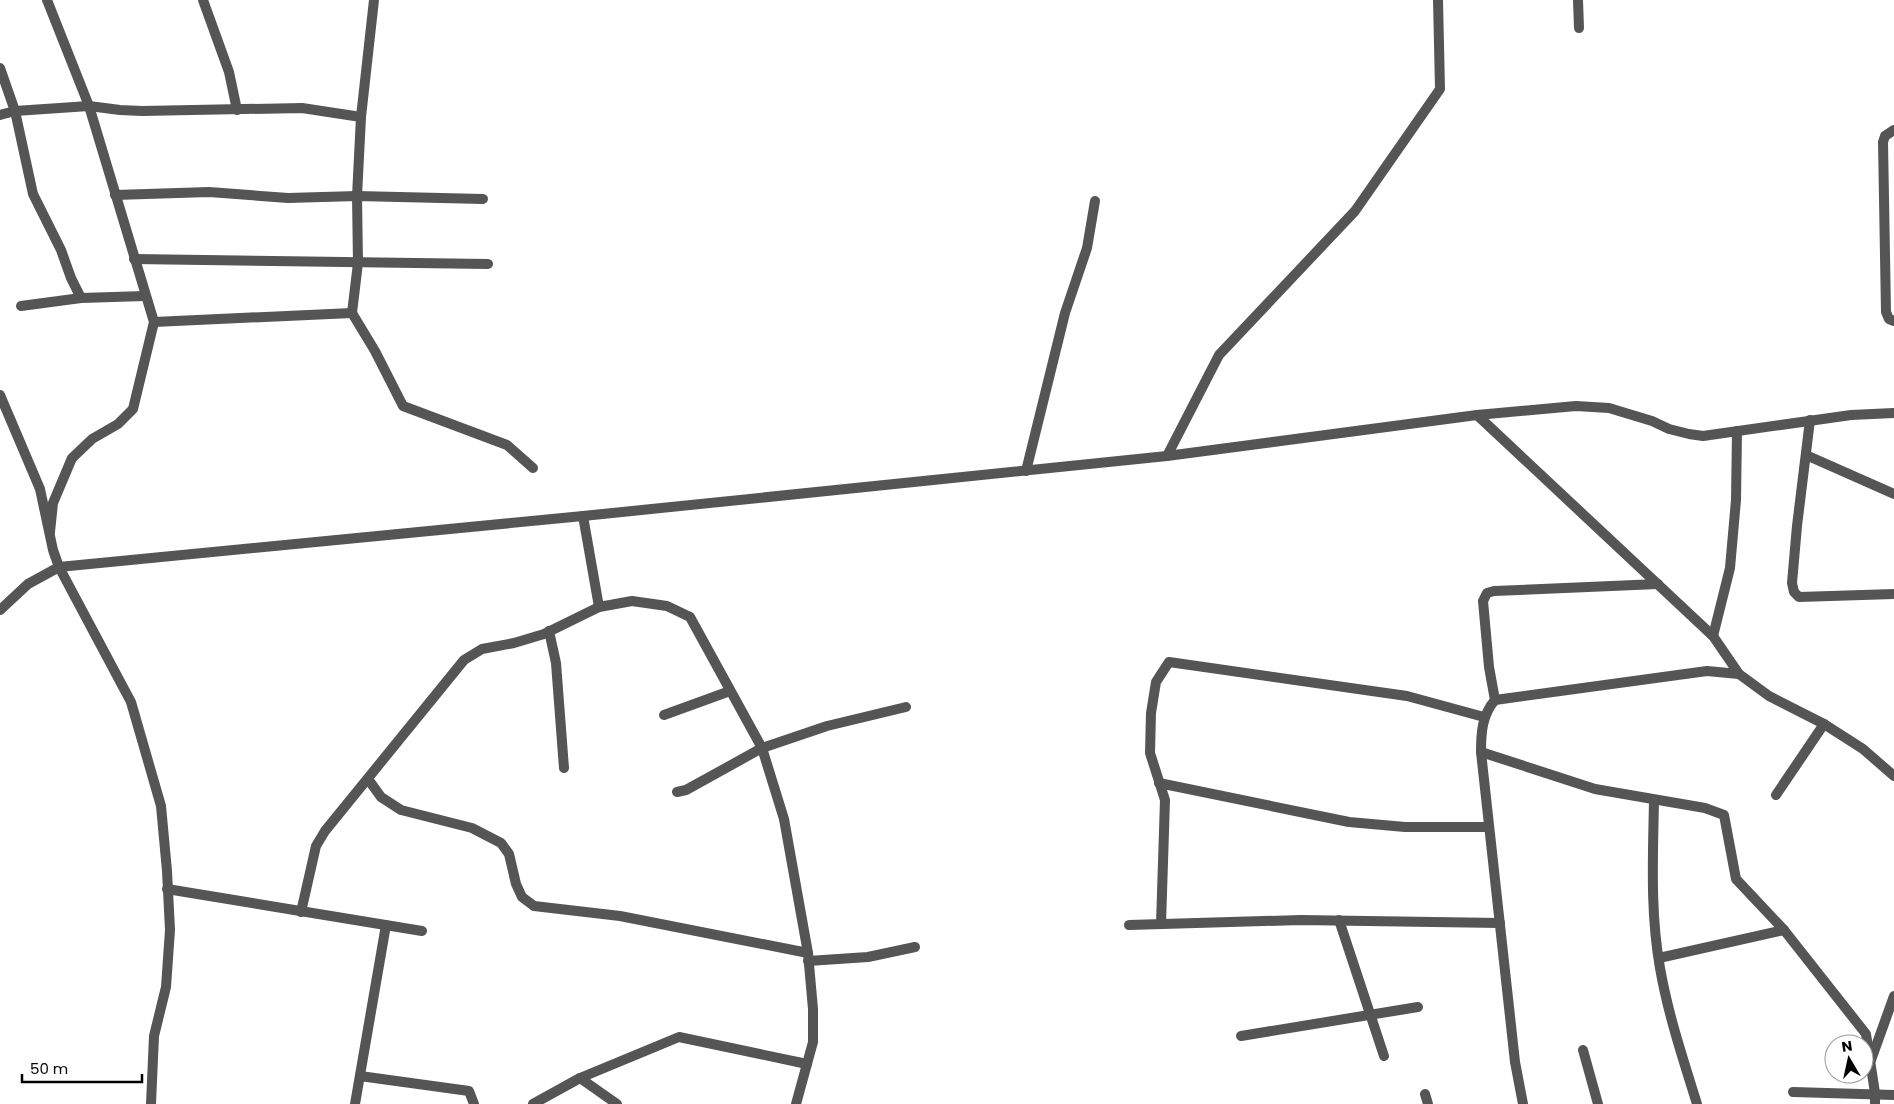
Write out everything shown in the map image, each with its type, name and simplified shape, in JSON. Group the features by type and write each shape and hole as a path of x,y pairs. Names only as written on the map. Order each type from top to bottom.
{"street":[{"path":"47,0 89,106 154,322 133,409 118,424 92,439 72,458 53,503 50,532"},
{"path":"203,0 229,72 237,110"},
{"path":"374,0 361,117 357,196 358,263 352,313 375,351 403,406 507,445 533,468"},
{"path":"1167,456 1219,355 1355,211 1440,89 1438,0"},
{"path":"1578,0 1579,28"},
{"path":"0,68 15,111 33,194 61,250 80,298"},
{"path":"0,115 15,111 89,106 142,111 302,108 361,117"},
{"path":"1894,130 1885,136 1883,142 1889,199 1890,258 1886,312 1889,319 1894,321"},
{"path":"115,194 209,192 288,198 357,196 483,199"},
{"path":"1026,470 1065,313 1087,248 1095,201"},
{"path":"134,259 488,264"},
{"path":"21,306 80,298 145,296"},
{"path":"154,322 352,313"},
{"path":"0,395 40,489 59,566 130,702 161,806 170,930 166,987 154,1036 151,1104"},
{"path":"0,610 28,584 59,566 583,516 1167,456 1478,415 1576,406 1609,408 1689,434 1703,436 1851,415 1894,413"},
{"path":"1478,415 1712,636 1739,674 1769,696 1824,724 1863,749 1894,776"},
{"path":"1810,420 1797,526 1792,583 1794,592 1799,597 1894,594"},
{"path":"1712,636 1730,568 1736,500 1737,431"},
{"path":"1806,455 1894,494"},
{"path":"583,516 599,607"},
{"path":"1495,700 1489,667 1483,601 1487,593 1494,590 1658,584"},
{"path":"301,912 316,846 325,831 464,660 482,649 514,643 550,631 599,607 632,600 667,606 690,617 762,748 784,819 808,957 813,1009 813,1042 796,1104"},
{"path":"550,631 556,663 564,768"},
{"path":"1161,924 1164,800 1150,752 1151,713 1156,682 1169,662 1407,696 1484,717"},
{"path":"1523,1104 1515,1062 1481,752 1481,732 1488,708 1495,700 1708,671 1739,674"},
{"path":"664,715 730,691"},
{"path":"677,792 686,790 762,748 827,726 906,707"},
{"path":"1776,795 1824,724"},
{"path":"1481,752 1595,789 1705,808 1724,815 1736,879 1784,930 1866,1034"},
{"path":"368,779 381,797 401,810 472,828 501,843 509,854 516,884 522,897 534,906 620,916 808,957 868,957 915,947"},
{"path":"1159,783 1349,822 1405,827 1489,827"},
{"path":"1654,800 1652,891 1659,958 1676,1037 1697,1104"},
{"path":"167,889 422,931"},
{"path":"1129,925 1339,920 1500,923"},
{"path":"1339,920 1384,1056"},
{"path":"355,1104 386,925"},
{"path":"1659,958 1784,930"},
{"path":"1874,1053 1894,996"},
{"path":"1241,1036 1418,1007"},
{"path":"533,1104 580,1078 679,1037 807,1064"},
{"path":"1584,1050 1598,1104"},
{"path":"360,1076 469,1091 474,1104"},
{"path":"580,1078 617,1104"},
{"path":"1873,1084 1875,1099"},
{"path":"1794,1092 1875,1099 1894,1094"}]}
